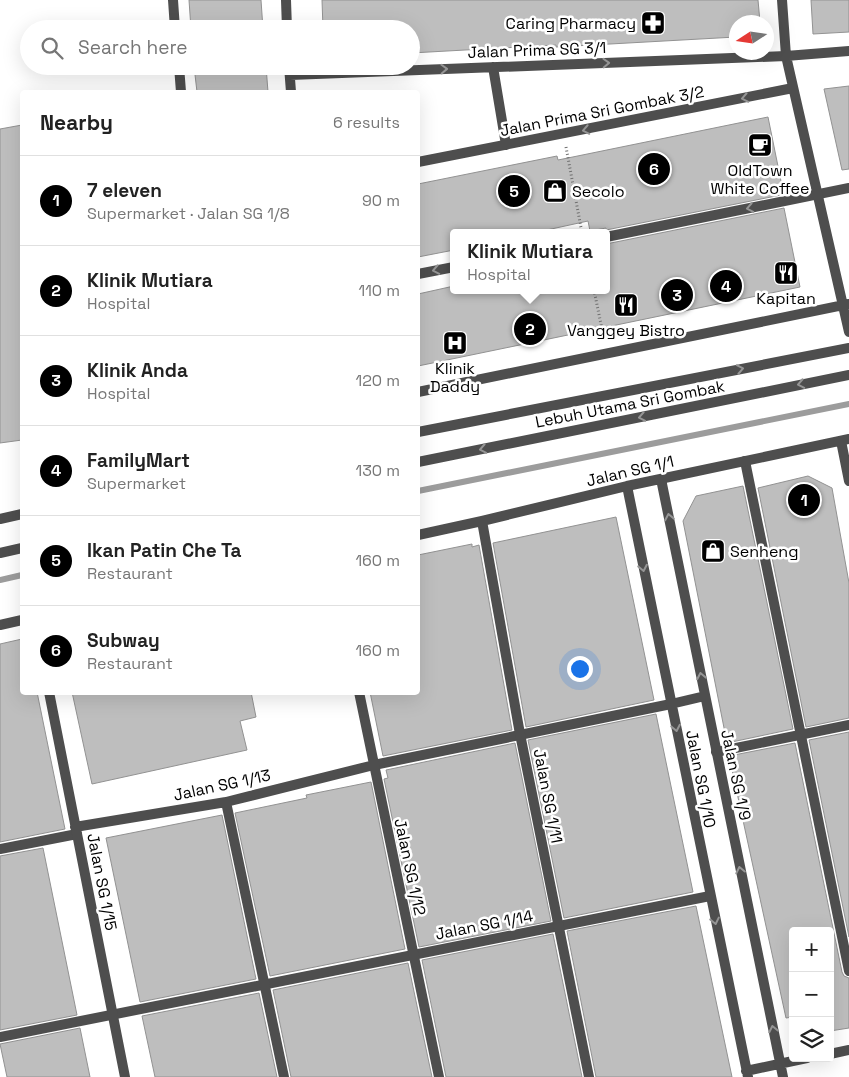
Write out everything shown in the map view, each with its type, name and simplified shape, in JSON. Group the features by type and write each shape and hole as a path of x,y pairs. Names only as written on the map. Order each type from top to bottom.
{"street":[{"path":"173,0 174,20"},
{"path":"286,0 287,20"},
{"path":"782,0 786,56 817,195 846,304 849,332"},
{"name":"Jalan Prima SG 3/1","path":"420,68 786,56 849,51"},
{"path":"493,67 506,145"},
{"path":"180,75 181,90"},
{"path":"290,75 291,90"},
{"name":"Jalan Prima Sri Gombak 3/2","path":"420,162 793,88"},
{"path":"610,236 849,188"},
{"path":"420,274 450,268"},
{"path":"420,392 846,304"},
{"name":"Lebuh Utama Sri Gombak","path":"420,432 849,348"},
{"name":"Lebuh Utama Sri Gombak","path":"420,462 849,375"},
{"path":"845,440 849,481"},
{"name":"Jalan SG 1/1","path":"420,534 482,521 627,486 845,440"},
{"path":"745,461 849,971"},
{"name":"Jalan SG 1/9","path":"661,479 783,1077"},
{"name":"Jalan SG 1/10","path":"627,486 746,1075"},
{"path":"0,519 20,514"},
{"name":"Jalan SG 1/11","path":"482,521 520,734 589,1077"},
{"path":"0,553 20,548"},
{"path":"0,626 20,621"},
{"name":"Jalan SG 1/15","path":"50,695 125,1077"},
{"name":"Jalan SG 1/12","path":"360,695 439,1077"},
{"name":"Jalan SG 1/13","path":"0,849 76,831 226,802 374,765 705,696"},
{"path":"716,752 849,725"},
{"path":"226,802 284,1077"},
{"name":"Jalan SG 1/14","path":"0,1037 710,896"},
{"path":"834,1053 849,1050"},
{"path":"746,1075 789,1062"}],"path":[{"path":"564,134 581,229"},
{"path":"595,294 607,354"}],"building":[{"path":"189,0 261,0 262,20 190,20"},
{"path":"322,0 758,0 759,15 729,15 729,37 420,53 420,20 323,20"},
{"path":"811,0 849,0 849,32 813,34"},
{"path":"195,75 267,75 268,90 197,90"},
{"path":"849,86 849,169 842,170 824,89"},
{"path":"768,117 783,191 780,192 781,195 610,229 590,229 588,221 551,229 450,229 450,251 420,257 420,184 557,156 558,160"},
{"path":"20,125 20,440 0,443 0,129"},
{"path":"784,208 800,287 420,366 420,294 450,287 450,294 610,294 610,243"},
{"path":"808,476 832,488 849,583 849,718 806,727 758,488"},
{"path":"743,486 793,729 727,743 683,521 696,496"},
{"path":"616,517 654,700 526,727 493,543"},
{"path":"472,544 472,547 479,545 512,730 383,756 371,695 420,695 420,555"},
{"path":"20,639 20,695 38,695 65,829 0,842 0,644"},
{"path":"73,695 252,695 256,717 240,721 247,750 92,784"},
{"path":"656,714 693,892 564,918 528,740"},
{"path":"849,732 849,937 809,740"},
{"path":"515,743 551,921 419,947 384,779 388,778 386,770"},
{"path":"795,743 833,927 789,927 789,1018 786,1018 729,756"},
{"path":"371,782 405,949 270,976 235,813 307,798 306,795"},
{"path":"222,815 256,979 140,1002 106,838"},
{"path":"43,848 77,1015 0,1030 0,856"},
{"path":"696,906 732,1077 596,1077 567,931"},
{"path":"834,933 842,972 844,976 849,978 849,1028 834,1030"},
{"path":"553,934 582,1077 446,1077 422,960"},
{"path":"408,963 432,1077 291,1077 273,990"},
{"path":"259,993 277,1077 155,1077 142,1016"},
{"path":"80,1028 90,1077 7,1077 0,1044"}],"waterway":[{"path":"420,491 849,404"},
{"path":"0,580 20,575"}],"place":[{"name":"Caring Pharmacy","path":"653,23"},
{"name":"OldTown White Coffee","path":"760,145"},
{"name":"Subway","path":"654,169"},
{"name":"Ikan Patin Che Ta","path":"514,191"},
{"name":"Secolo","path":"555,191"},
{"name":"Kapitan","path":"786,273"},
{"name":"FamilyMart","path":"726,286"},
{"name":"Klinik Anda","path":"677,295"},
{"name":"Vanggey Bistro","path":"626,305"},
{"name":"Klinik Mutiara","path":"530,329"},
{"name":"Klinik Daddy","path":"455,343"},
{"name":"7 eleven","path":"804,500"},
{"name":"Senheng","path":"713,551"}]}
